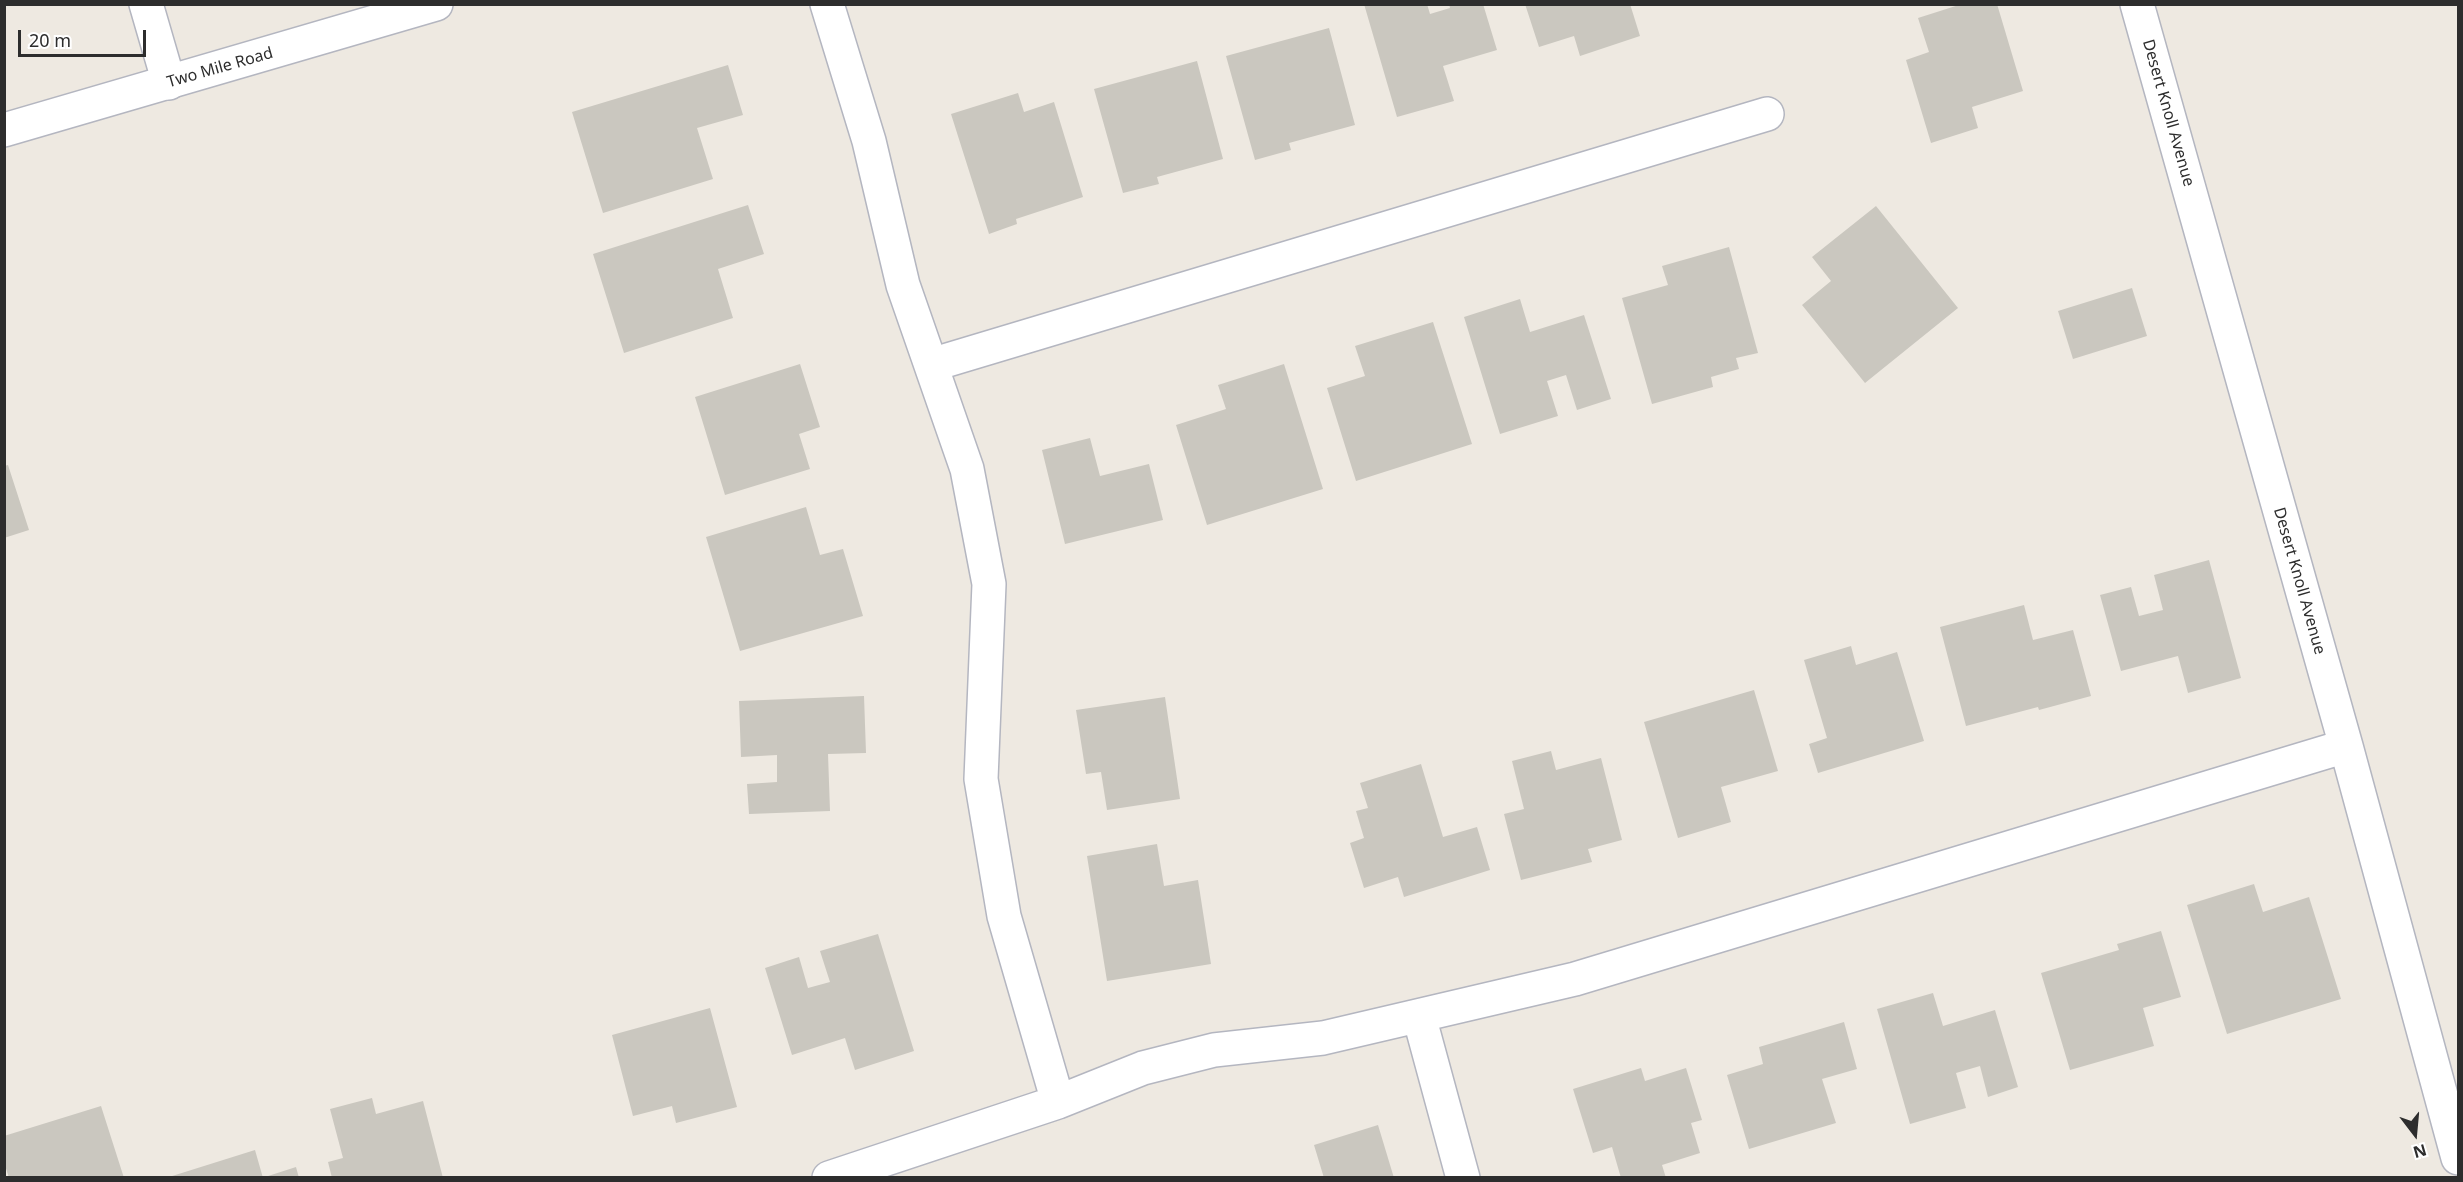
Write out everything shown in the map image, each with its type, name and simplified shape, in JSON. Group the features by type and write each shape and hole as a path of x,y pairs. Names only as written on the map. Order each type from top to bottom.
{"street":[{"path":"146,4 169,83"},
{"name":"Two Mile Road","path":"4,130 436,4"},
{"path":"827,4 869,141 903,285 967,469 989,584 981,779 1002,904 1058,1102"},
{"name":"Desert Knoll Avenue","path":"2137,4 2346,746 2458,1158"},
{"path":"931,365 1767,114"},
{"path":"829,1178 1058,1102 1143,1068 1214,1050 1323,1038 1586,975 2346,746"},
{"path":"1419,1016 1463,1178"}],"building":[{"path":"1364,4 1427,4 1430,14 1450,8 1449,4 1483,4 1497,50 1443,66 1454,101 1397,117"},
{"path":"1525,4 1630,4 1640,36 1580,56 1574,36 1539,47"},
{"path":"1962,4 1997,4 2023,91 1972,107 1978,128 1931,143 1906,60 1929,52 1918,18"},
{"path":"1329,28 1355,125 1289,143 1291,150 1255,160 1226,56"},
{"path":"1197,61 1223,159 1157,177 1159,184 1123,193 1094,89"},
{"path":"728,65 743,115 697,128 713,179 603,213 572,112"},
{"path":"1018,93 1024,112 1054,102 1083,197 1016,219 1017,224 989,234 951,114"},
{"path":"748,205 764,254 718,269 733,318 624,353 593,254"},
{"path":"1876,206 1958,308 1865,383 1802,305 1831,281 1812,257"},
{"path":"1729,247 1758,353 1736,358 1739,369 1711,377 1713,387 1652,404 1622,298 1668,285 1662,266"},
{"path":"2132,288 2147,336 2073,359 2058,311"},
{"path":"1520,299 1530,332 1584,315 1611,399 1577,410 1566,375 1547,381 1558,416 1500,434 1464,317"},
{"path":"1433,322 1472,444 1356,481 1327,388 1365,376 1355,346"},
{"path":"800,364 820,427 799,434 810,469 725,495 695,397"},
{"path":"1284,364 1323,489 1207,525 1176,425 1226,409 1218,385"},
{"path":"1090,438 1100,476 1149,464 1163,520 1065,544 1042,450"},
{"path":"8,465 29,530 4,538 4,466"},
{"path":"806,507 820,555 843,549 863,616 740,651 706,537"},
{"path":"2209,560 2241,678 2188,693 2178,656 2121,671 2100,595 2131,587 2139,616 2163,610 2154,575"},
{"path":"2024,605 2033,640 2073,630 2091,696 1966,726 1940,627"},
{"path":"1851,646 1856,665 1897,652 1924,741 1818,773 1809,744 1827,738 1804,660"},
{"path":"1754,690 1778,771 1721,787 1731,822 1678,838 1644,722"},
{"path":"864,696 866,753 828,754 830,811 749,814 747,784 777,782 777,755 741,757 739,701"},
{"path":"1165,697 1180,799 1107,810 1101,772 1086,774 1076,710"},
{"path":"1551,751 1556,770 1601,758 1622,840 1588,849 1592,862 1521,880 1504,814 1524,809 1512,761"},
{"path":"1421,764 1443,837 1477,827 1490,870 1404,897 1398,877 1364,888 1350,843 1364,838 1356,811 1368,808 1360,783"},
{"path":"1157,844 1164,886 1198,880 1211,964 1107,981 1087,856"},
{"path":"2254,884 2263,912 2309,897 2341,999 2227,1034 2187,905"},
{"path":"2161,931 2181,997 2143,1008 2154,1046 2070,1070 2041,973 2119,950 2117,944"},
{"path":"878,934 914,1051 855,1070 845,1038 792,1055 765,968 799,957 808,988 830,982 820,951"},
{"path":"1933,993 1943,1026 1995,1010 2018,1087 1988,1097 1980,1066 1956,1073 1966,1108 1910,1124 1877,1009"},
{"path":"710,1008 737,1107 676,1123 672,1106 633,1116 612,1035"},
{"path":"1844,1022 1857,1069 1822,1079 1836,1123 1749,1149 1727,1075 1763,1064 1759,1047"},
{"path":"1641,1068 1645,1081 1686,1068 1702,1120 1691,1123 1700,1153 1662,1165 1666,1178 1621,1178 1612,1147 1593,1153 1573,1089"},
{"path":"372,1098 376,1114 423,1101 443,1178 332,1178 328,1162 343,1158 330,1109"},
{"path":"101,1106 124,1178 9,1178 4,1162 4,1136"},
{"path":"1378,1125 1394,1178 1324,1178 1314,1145"},
{"path":"255,1150 263,1178 169,1178 169,1177"},
{"path":"296,1167 299,1178 265,1178 265,1177"}]}
